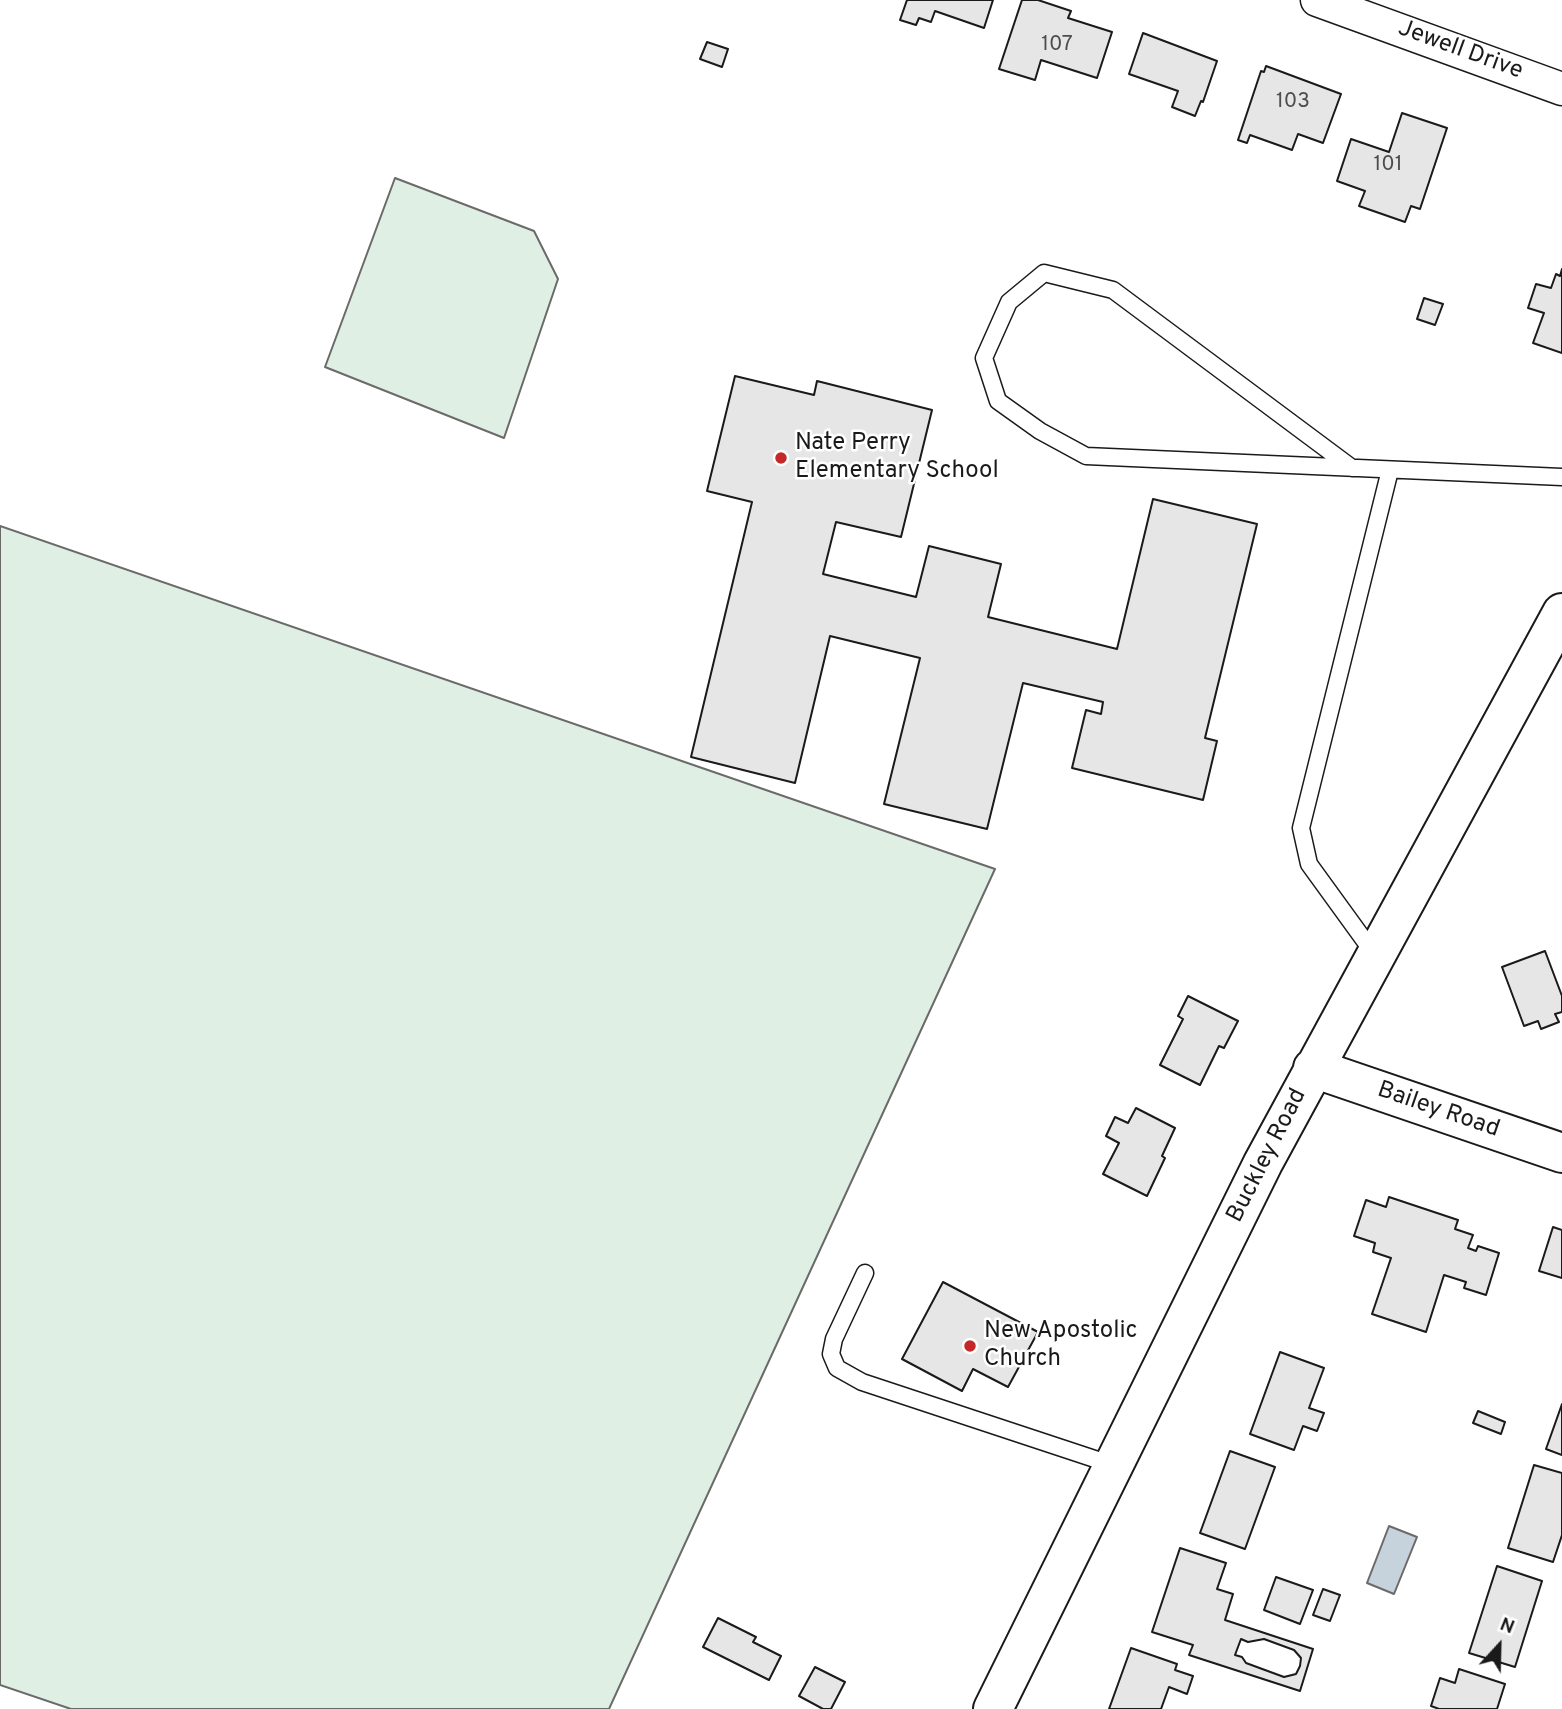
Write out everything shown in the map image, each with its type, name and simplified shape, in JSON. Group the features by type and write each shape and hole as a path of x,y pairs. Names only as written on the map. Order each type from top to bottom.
{"street":[{"name":"Jewell Drive","path":"1317,0 1562,89"},
{"name":"Buckley Road","path":"993,1709 1263,1163 1562,613"},
{"name":"Bailey Road","path":"1313,1068 1562,1153"}],"lane":[{"path":"1352,468 1113,290 1044,273 1009,302 984,358 998,401 1040,431 1086,456 1390,470 1562,477"},
{"path":"1375,955 1309,864 1301,828 1390,470"},
{"path":"865,1273 834,1339 831,1354 837,1368 862,1382 1114,1465"}],"green space":[{"path":"395,178 534,231 558,279 504,438 325,367"},
{"path":"0,526 995,869 609,1709 71,1709 0,1685"}],"shaded area":[{"path":"1389,1526 1417,1537 1394,1594 1367,1583"}],"building":[{"path":"907,0 993,0 984,28 935,11 931,22 919,18 916,25 900,20"},
{"path":"1022,0 1038,0 1071,11 1068,18 1112,32 1097,78 1041,60 1035,80 999,69"},
{"path":"1143,33 1217,61 1203,102 1201,101 1195,116 1172,107 1178,91 1129,74"},
{"path":"707,42 728,49 722,67 700,59"},
{"path":"1266,66 1341,94 1323,143 1298,134 1292,150 1250,135 1247,143 1238,140 1261,71 1264,72"},
{"path":"1402,113 1447,128 1420,209 1411,206 1405,222 1359,206 1365,191 1337,181 1351,139 1389,152"},
{"path":"1562,269 1562,353 1533,343 1544,313 1528,308 1536,284 1551,288 1556,274 1560,276"},
{"path":"1424,298 1443,304 1435,325 1417,319"},
{"path":"735,376 814,395 817,381 932,410 901,537 836,522 823,574 916,597 929,546 1001,564 988,617 1117,649 1153,499 1257,524 1205,738 1217,741 1203,800 1072,768 1086,710 1101,714 1103,702 1023,683 987,829 884,804 920,658 830,636 795,783 691,757 752,502 707,491"},
{"path":"1545,951 1562,996 1562,1012 1555,1014 1559,1022 1541,1029 1538,1021 1524,1026 1502,967"},
{"path":"1188,996 1238,1021 1224,1048 1219,1046 1200,1085 1160,1065 1183,1019 1178,1016"},
{"path":"1136,1108 1175,1128 1162,1156 1165,1158 1147,1196 1103,1174 1119,1143 1106,1136 1115,1117 1128,1123"},
{"path":"1389,1197 1458,1220 1455,1229 1473,1235 1468,1248 1476,1251 1478,1246 1499,1253 1486,1295 1464,1288 1466,1282 1444,1275 1426,1332 1372,1314 1391,1258 1373,1252 1375,1243 1354,1236 1366,1200 1386,1207"},
{"path":"1553,1227 1562,1230 1562,1278 1539,1271"},
{"name":"New Apostolic Church","path":"943,1282 1038,1332 1008,1387 973,1369 962,1391 902,1359"},
{"path":"1280,1352 1324,1368 1309,1408 1324,1413 1317,1431 1303,1426 1294,1450 1250,1434"},
{"path":"1562,1404 1562,1455 1546,1449"},
{"path":"1478,1411 1505,1422 1501,1434 1473,1423"},
{"path":"1230,1451 1275,1467 1245,1549 1200,1533"},
{"path":"1534,1465 1562,1473 1562,1535 1553,1562 1508,1548"},
{"path":"1180,1548 1226,1563 1217,1589 1233,1594 1225,1620 1313,1649 1300,1691 1189,1655 1193,1645 1152,1632","holes":["1241,1639 1248,1642 1264,1639 1294,1650 1301,1658 1296,1674 1284,1677 1246,1663 1242,1657 1235,1655"]},
{"path":"1497,1566 1542,1581 1515,1667 1469,1653"},
{"path":"1276,1577 1313,1590 1300,1624 1264,1610"},
{"path":"1323,1589 1340,1595 1330,1621 1313,1615"},
{"path":"718,1618 756,1637 753,1642 781,1656 769,1680 703,1647"},
{"path":"1131,1648 1177,1664 1175,1670 1193,1676 1187,1694 1169,1687 1161,1709 1109,1709"},
{"path":"815,1667 845,1682 831,1709 823,1709 799,1696"},
{"path":"1459,1669 1505,1684 1497,1709 1439,1709 1431,1706 1440,1678 1455,1683"}],"place":[{"name":"Nate Perry Elementary School","path":"781,458"},
{"name":"New Apostolic Church","path":"970,1346"}]}
